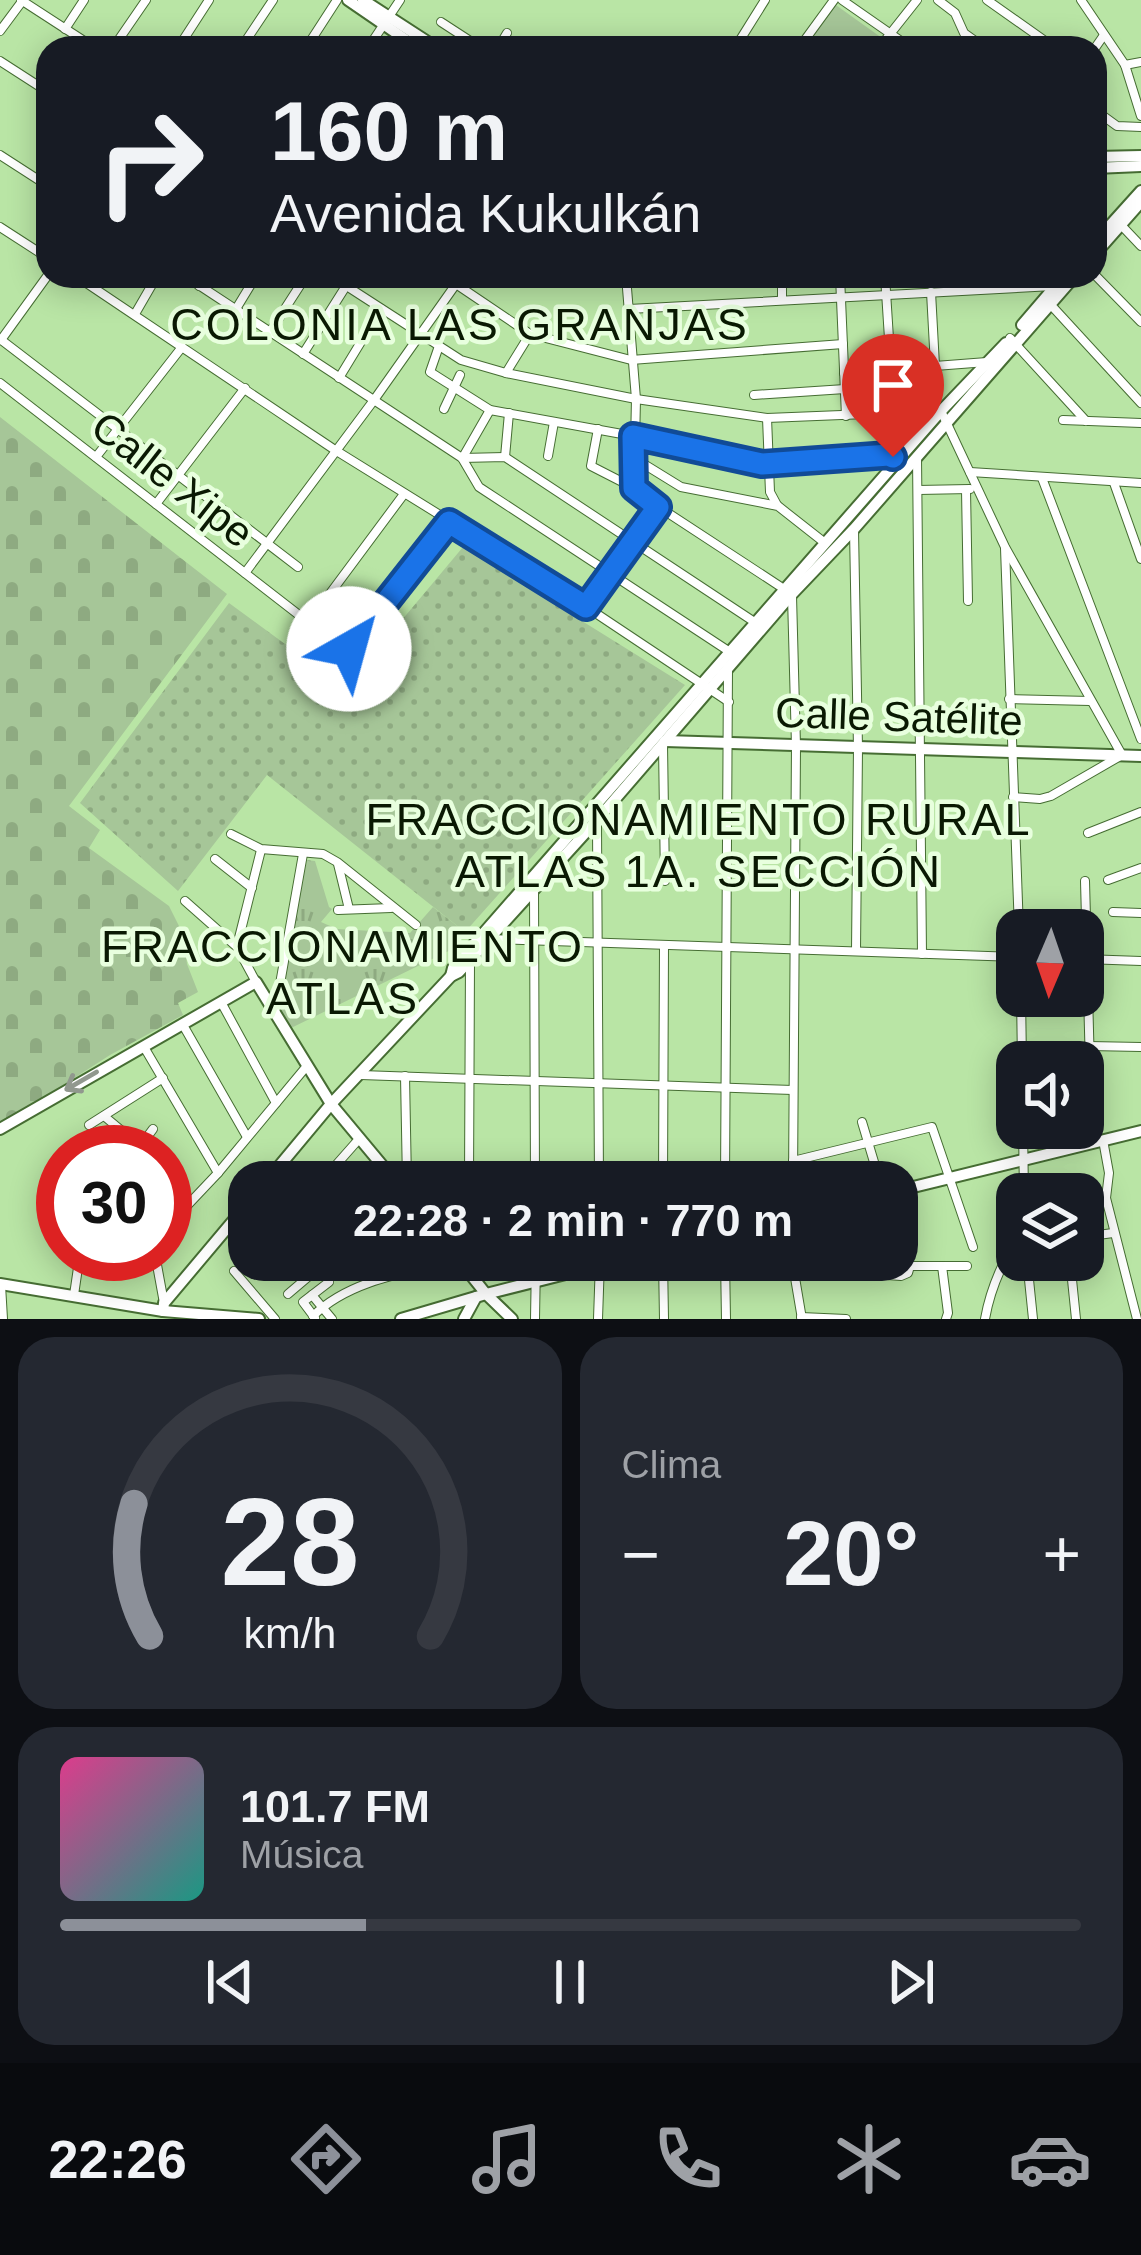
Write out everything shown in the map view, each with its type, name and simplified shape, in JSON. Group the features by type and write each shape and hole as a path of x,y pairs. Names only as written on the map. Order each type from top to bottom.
{"main road":[{"path":"348,0 414,36"},
{"path":"363,0 404,36"},
{"path":"1107,157 1141,156"},
{"path":"1107,170 1141,166"},
{"path":"1107,228 1141,191"},
{"path":"1107,241 1141,202"},
{"path":"559,854 597,820 730,652 830,548 898,461 1012,341 1053,288"},
{"path":"830,548 854,529 988,362 1064,288"},
{"path":"707,686 728,668 788,592"},
{"path":"284,1161 331,1104 459,972 596,805 662,740"},
{"name":"Calle Satélite","path":"662,740 1141,756"},
{"path":"470,955 534,883"},
{"path":"0,1129 256,982 331,1104 379,1161"},
{"path":"1104,1140 1141,1131"},
{"path":"918,1187 1069,1149"},
{"path":"164,1311 228,1229"},
{"path":"472,1281 476,1296 512,1319"},
{"path":"401,1319 536,1281"},
{"path":"0,1284 164,1311 259,1319"},
{"path":"460,1319 476,1296"}],"street":[{"path":"0,31 22,0 76,36"},
{"path":"65,29 84,0"},
{"path":"121,36 146,0"},
{"path":"186,36 209,0"},
{"path":"250,36 273,0"},
{"path":"314,36 337,0"},
{"path":"376,36 400,0"},
{"path":"742,36 765,0"},
{"path":"809,36 838,0 895,36"},
{"path":"892,34 917,0"},
{"path":"938,0 955,13 968,36"},
{"path":"987,0 1038,36"},
{"path":"1081,0 1104,34"},
{"path":"441,22 463,36"},
{"path":"1107,38 1125,65 1141,116"},
{"path":"0,61 36,84"},
{"path":"1125,65 1141,62"},
{"path":"1107,119 1117,126 1141,127"},
{"path":"0,155 36,178"},
{"path":"1121,225 1141,246"},
{"path":"0,227 36,250"},
{"path":"1107,287 1141,322"},
{"path":"38,288 0,340 298,567"},
{"path":"95,288 334,450 729,702"},
{"path":"135,314 150,288"},
{"path":"203,288 462,458 479,487 730,652"},
{"path":"236,309 249,288"},
{"path":"270,332 298,288"},
{"path":"303,354 341,288"},
{"path":"352,288 461,360 506,373 767,418 944,416 970,472 968,601"},
{"path":"245,573 453,288"},
{"path":"462,288 530,334 632,360 843,344"},
{"path":"627,288 636,399 634,488"},
{"path":"782,288 782,299"},
{"path":"841,288 846,416"},
{"path":"886,288 891,370"},
{"path":"629,309 1016,288"},
{"path":"931,292 935,366"},
{"path":"1050,304 1141,403"},
{"path":"339,377 381,309"},
{"path":"506,373 530,334"},
{"path":"1012,341 1086,421"},
{"path":"439,346 430,372 490,410 768,464 889,455 898,461"},
{"path":"96,458 182,347"},
{"path":"844,373 988,362"},
{"path":"444,409 460,375"},
{"name":"Calle Xipe","path":"0,382 349,649"},
{"path":"1132,393 1141,385"},
{"path":"156,504 244,388"},
{"path":"754,395 845,389"},
{"path":"462,458 490,410"},
{"path":"505,457 509,413"},
{"path":"767,418 770,492 778,506 830,548"},
{"path":"1063,420 1141,423"},
{"path":"548,455 554,421"},
{"path":"598,429 591,466 634,488 788,592 796,746 793,1161 932,1127 973,1247"},
{"path":"917,454 922,954"},
{"path":"462,458 505,457 756,623"},
{"path":"634,458 681,487 778,506"},
{"path":"970,472 1141,483"},
{"path":"1042,478 1140,734"},
{"path":"1114,483 1141,560"},
{"path":"918,490 971,489"},
{"path":"971,489 1122,755 1052,796 1013,797"},
{"path":"297,638 404,494"},
{"path":"586,607 658,507"},
{"path":"336,666 449,522"},
{"path":"854,529 856,952"},
{"path":"1005,547 1018,909"},
{"path":"725,1161 728,668"},
{"path":"1009,699 1092,701"},
{"path":"662,740 665,881"},
{"path":"596,805 599,1161"},
{"path":"1088,833 1141,812"},
{"path":"231,834 261,849 322,854 416,926"},
{"path":"237,947 261,849"},
{"path":"274,1013 303,854"},
{"path":"215,859 252,888"},
{"path":"338,862 344,909 394,908"},
{"path":"1108,880 1141,868"},
{"path":"1084,881 1084,909"},
{"path":"534,883 536,1161"},
{"path":"185,901 237,947 256,982"},
{"path":"1113,912 1141,913"},
{"path":"489,939 996,956"},
{"path":"663,1161 664,945"},
{"path":"469,1161 470,955"},
{"path":"1104,960 1141,961"},
{"path":"221,1002 276,1103"},
{"path":"182,1024 248,1137"},
{"path":"143,1045 218,1172"},
{"path":"1104,1046 1141,1047"},
{"path":"192,1200 306,1067"},
{"path":"361,1075 794,1090"},
{"path":"405,1076 407,1161"},
{"path":"89,1125 163,1078"},
{"path":"104,1116 113,1125"},
{"path":"862,1122 874,1161"},
{"path":"339,1161 360,1138"},
{"path":"1024,1149 1024,1173"},
{"path":"1100,1149 1109,1173 1106,1198 1113,1233 1137,1319"},
{"path":"1104,1234 1113,1233"},
{"path":"942,1266 946,1319"},
{"path":"918,1268 967,1266"},
{"path":"986,1319 996,1280"},
{"path":"74,1294 76,1281"},
{"path":"159,1281 164,1311"},
{"path":"243,1281 275,1319"},
{"path":"287,1294 303,1281"},
{"path":"329,1282 303,1302 314,1317 322,1306 351,1289 380,1281"},
{"path":"536,1281 536,1319"},
{"path":"598,1319 599,1281"},
{"path":"663,1281 664,1319"},
{"path":"725,1281 726,1319"},
{"path":"795,1281 802,1318 846,1319"},
{"path":"1030,1281 1033,1319"},
{"path":"1072,1281 1076,1319"},
{"path":"0,1284 3,1319"},
{"path":"312,1295 332,1319"}],"green space":[{"path":"833,3 879,36 810,36"},
{"path":"0,417 227,594 69,806 100,830 89,848 169,906 184,936 187,964 198,992 178,1003 183,1015 110,1055 0,1126"},
{"path":"463,547 685,685 465,932 267,775 178,891 80,803 229,603 345,688"},
{"path":"307,860 315,861 332,909 321,922 337,929 410,933 433,907 465,932 463,944 289,1029 277,1008"}],"district":[{"name":"COLONIA LAS GRANJAS","path":"460,324"},
{"name":"FRACCIONAMIENTO RURAL ATLAS 1A. SECCIÓN","path":"699,845"},
{"name":"FRACCIONAMIENTO ATLAS","path":"343,972"}],"route":[{"path":"349,649 449,522 586,607 658,507 634,488 633,436 762,464 893,457"}]}
